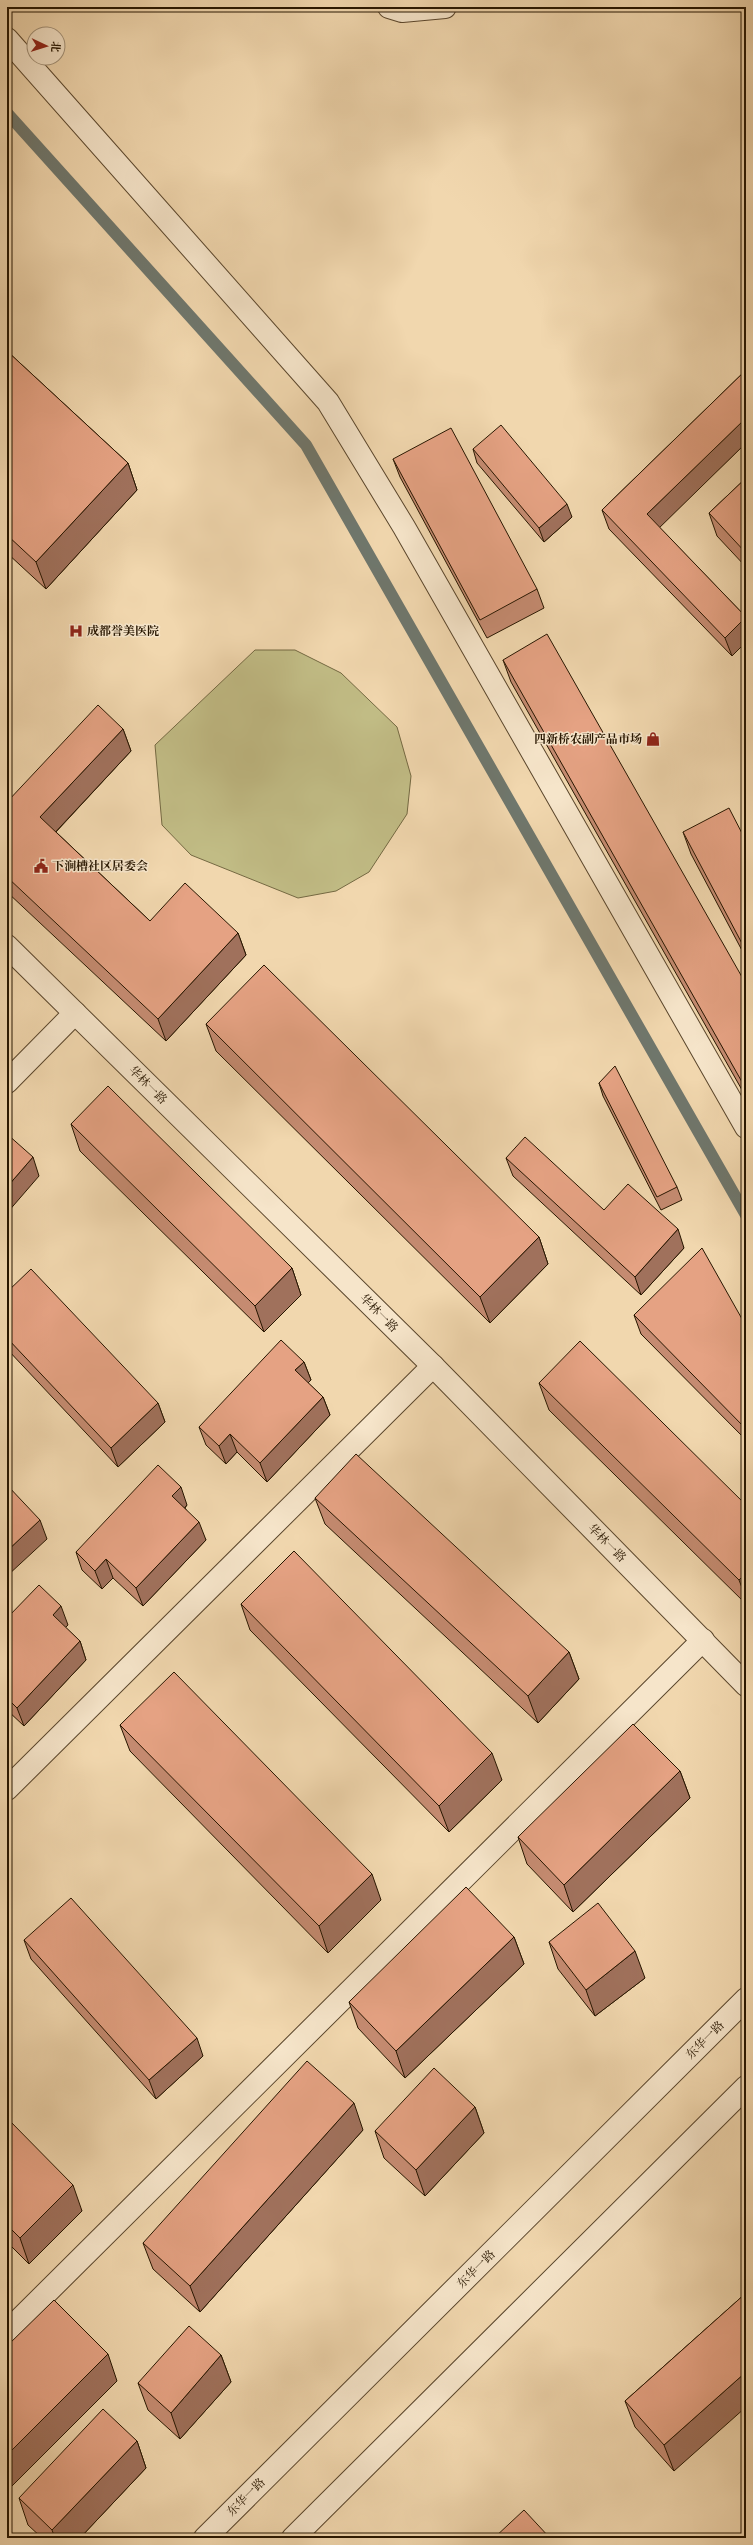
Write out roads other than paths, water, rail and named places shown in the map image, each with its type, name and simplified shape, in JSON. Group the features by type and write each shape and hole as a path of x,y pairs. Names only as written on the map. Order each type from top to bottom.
{"street":[{"path":"389,7 402,12 445,7"},
{"path":"7,39 328,402 404,527 746,1127"},
{"name":"华林一路","path":"7,946 433,1366 746,1685"},
{"path":"7,1082 75,1013"},
{"path":"7,1789 433,1366"},
{"path":"7,2332 702,1640"},
{"name":"东华一路","path":"206,2538 746,1999"},
{"path":"293,2538 746,2087"}],"waterway":[{"path":"7,113 306,445 746,1215"}],"place":[{"name":"成都誉美医院","path":"76,631"},
{"name":"四新桥农副产品市场","path":"653,739"},
{"name":"下涧槽社区居委会","path":"41,866"}]}
